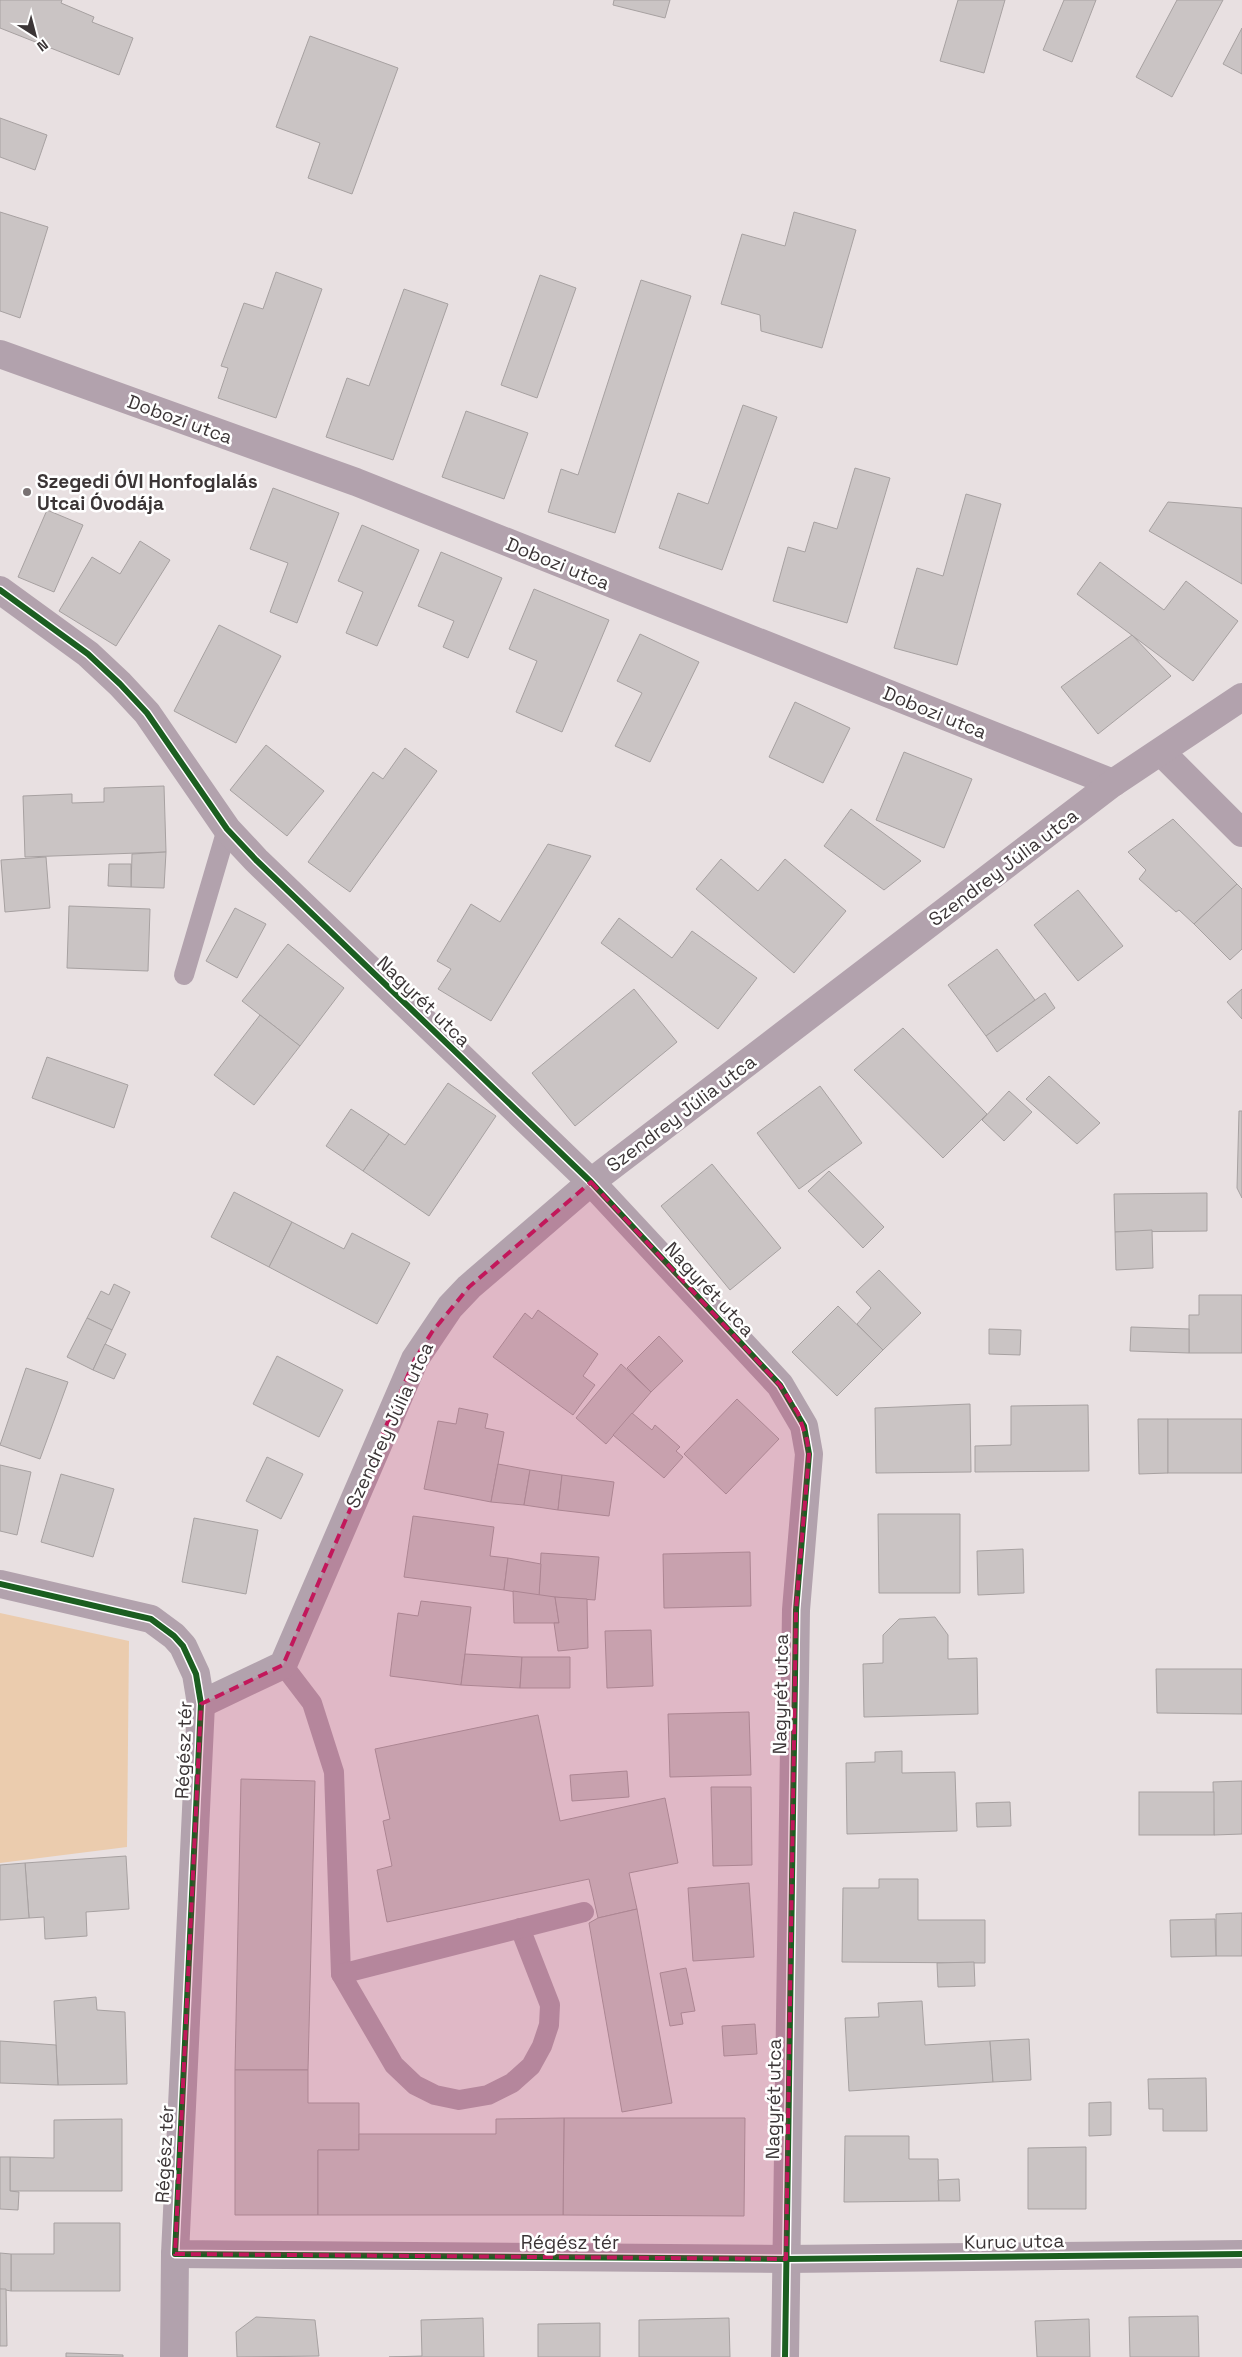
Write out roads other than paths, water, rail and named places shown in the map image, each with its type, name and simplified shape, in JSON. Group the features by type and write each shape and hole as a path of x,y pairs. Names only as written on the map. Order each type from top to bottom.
{"street":[{"name":"Dobozi utca","path":"0,354 356,482 1113,783"},
{"name":"Nagyrét utca","path":"0,590 88,654 120,684 146,713 227,828 256,860 591,1182 780,1386 798,1414 807,1440 809,1454 796,1610 785,2357"},
{"name":"Szendrey Júlia utca","path":"283,1665 415,1359 450,1307 468,1287 591,1182 1113,783 1242,697"},
{"path":"1162,752 1242,832"},
{"name":"Régész tér","path":"0,1584 151,1619 174,1636 183,1646 196,1674 201,1704 175,2254 786,2259"},
{"path":"201,1704 283,1665"},
{"path":"174,2357 175,2254"},
{"name":"Kuruc utca","path":"786,2259 1242,2254"}],"lane":[{"path":"184,975 227,828"},
{"path":"283,1665 312,1703 334,1772 341,1974 394,2066 415,2086 435,2095 458,2100 488,2095 512,2083 531,2066 542,2046 549,2025 550,2005 520,1928"},
{"path":"341,1974 584,1912"}],"place":[{"name":"Szegedi ÓVI Honfoglalás Utcai Óvodája","path":"27,492"}]}
